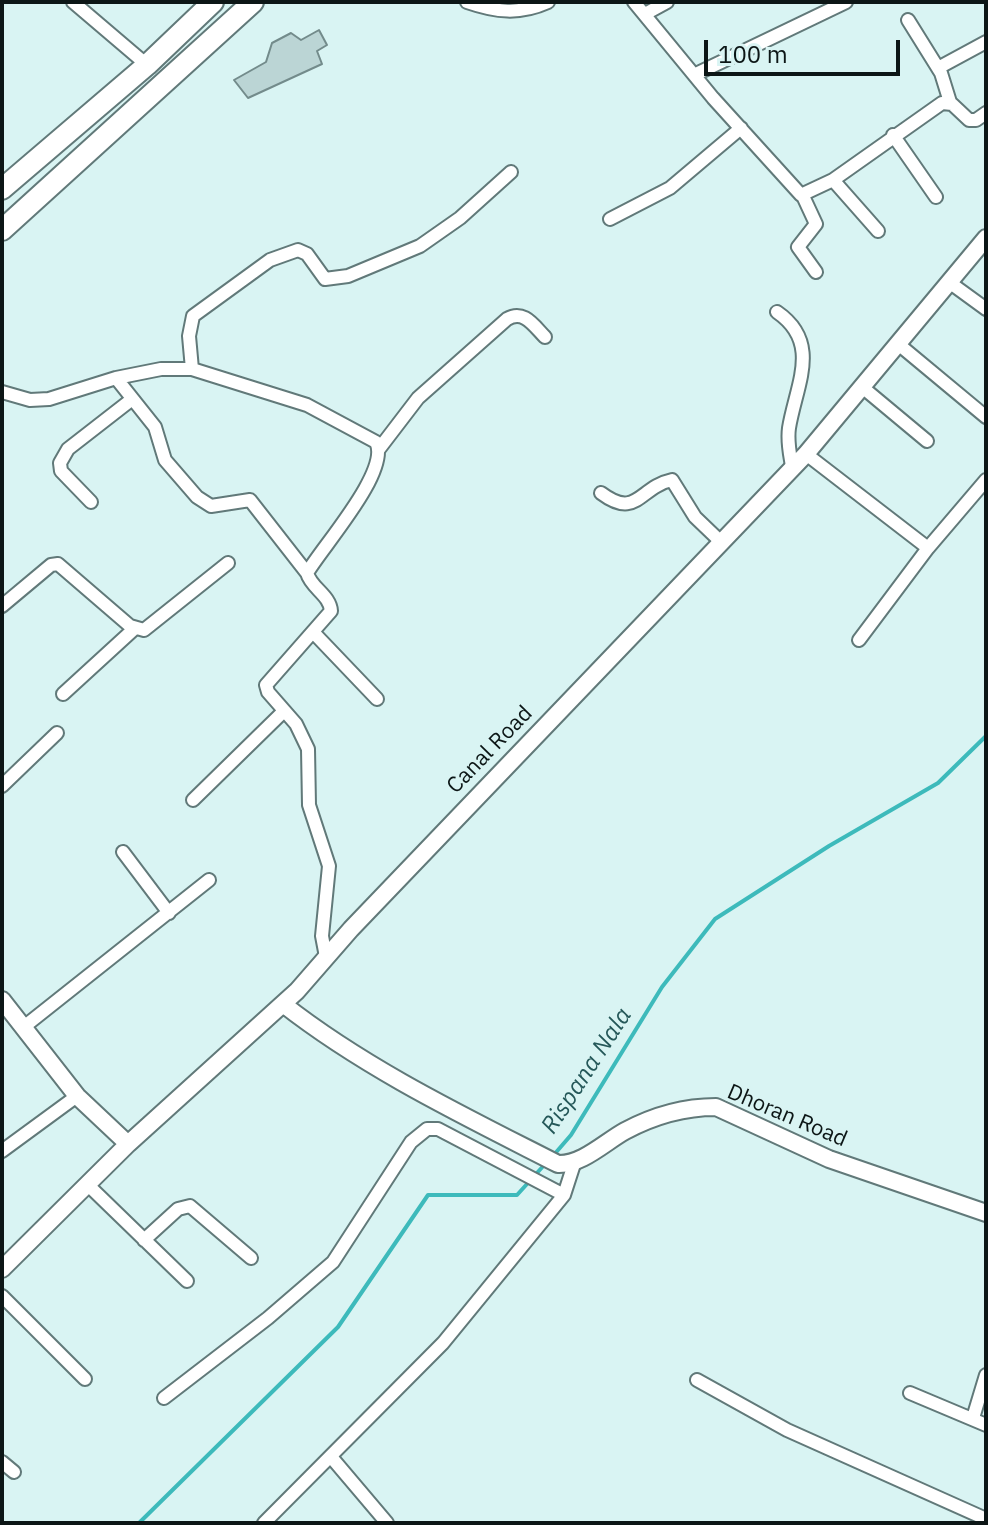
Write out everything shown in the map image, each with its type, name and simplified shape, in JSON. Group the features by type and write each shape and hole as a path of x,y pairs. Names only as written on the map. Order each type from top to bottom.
{"main road":[{"path":"2,189 147,65 213,2"},
{"path":"2,230 253,2"}],"street":[{"path":"73,2 147,65"},
{"path":"467,2 509,12 522,12 548,2"},
{"path":"634,2 694,75 803,196 816,224 798,247 816,272"},
{"path":"645,14 667,2"},
{"path":"694,75 846,2"},
{"path":"908,20 938,68 950,102 969,120 976,120 986,113"},
{"path":"938,68 986,42"},
{"path":"803,196 833,180 939,104 950,102"},
{"path":"610,219 670,188 741,128"},
{"path":"893,135 936,197"},
{"path":"192,369 189,336 193,316 270,260 298,250 307,254 325,279 348,276 431,239 511,172"},
{"path":"833,180 878,231"},
{"name":"Canal Road","path":"2,1269 128,1144 283,1004 806,454 986,238"},
{"path":"949,282 986,309"},
{"path":"777,312 796,328 802,345 803,361 788,437 792,466"},
{"path":"307,573 349,514 376,466 379,449 418,398 507,319 517,315 526,318 545,337"},
{"path":"897,343 986,417"},
{"path":"2,392 30,400 49,399 116,378 161,369 192,369 322,411 371,439 379,449"},
{"path":"116,378 155,427 165,460 197,497 211,506 250,500 332,608 266,685 268,692 304,736 308,749 309,805 329,866 322,936 326,957"},
{"path":"861,386 927,441"},
{"path":"91,502 61,471 61,459 68,449 131,400"},
{"path":"806,454 928,548"},
{"path":"601,493 615,504 626,505 672,480 695,517 720,541"},
{"path":"859,640 928,548 986,480"},
{"path":"63,694 134,629 150,628 228,563"},
{"path":"2,606 51,565 58,564 134,629"},
{"path":"313,632 377,699"},
{"path":"193,800 284,711"},
{"path":"2,786 57,733"},
{"path":"123,852 169,913"},
{"path":"25,1026 209,880"},
{"path":"2,1000 77,1096 128,1144"},
{"name":"Dhoran Road","path":"283,1004 312,1027 446,1107 558,1164 575,1161 655,1117 716,1107 829,1159 986,1213"},
{"path":"2,1151 77,1096"},
{"path":"164,1398 280,1309 333,1262 411,1142 427,1129 438,1129 564,1195"},
{"path":"264,1523 443,1343 564,1195 575,1161"},
{"path":"88,1185 187,1281"},
{"path":"144,1240 178,1209 190,1206 251,1258"},
{"path":"2,1296 85,1379"},
{"path":"973,1418 986,1375"},
{"path":"697,1380 787,1430 986,1519"},
{"path":"910,1393 986,1425"},
{"path":"332,1458 387,1523"},
{"path":"2,1462 14,1472"}],"building":[{"path":"319,30 327,45 317,51 322,64 248,98 234,80 266,62 272,43 291,33 301,40"}],"waterway":[{"name":"Rispana Nala","path":"552,1157 571,1135 662,987 715,919 829,846 938,783 986,736"},
{"name":"Rispana Nala","path":"139,1523 338,1327 428,1195 517,1195 546,1163"}]}
